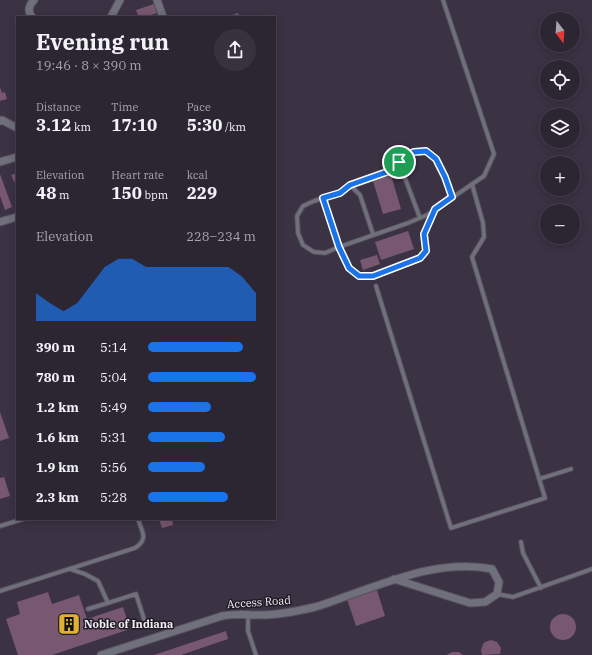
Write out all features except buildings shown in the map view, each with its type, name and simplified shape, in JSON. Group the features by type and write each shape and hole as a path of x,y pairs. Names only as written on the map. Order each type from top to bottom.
{"street":[{"path":"31,16 29,8 34,0"},
{"path":"112,16 120,0"},
{"path":"157,0 163,16"},
{"path":"0,121 2,120 16,127"},
{"path":"0,162 16,157"},
{"path":"0,222 16,217"},
{"name":"Access Road","path":"101,655 222,616 234,614 278,614 316,607 394,579 439,568 477,566 492,569 499,582 497,594"},
{"path":"394,579 470,603 485,602 497,594"}],"lane":[{"path":"401,167 350,185 340,193 303,206 297,216 298,233 303,245 314,252 325,253 373,234 420,218 484,176 494,154 443,0"},
{"path":"420,218 399,162 402,157 414,152 426,151 436,159 445,177 452,197"},
{"path":"376,286 451,528 545,498 472,257 484,238 483,223 472,184"},
{"path":"350,185 360,196 373,234"},
{"path":"323,198 339,247 349,268 359,276 373,276 420,258 426,251 424,234 435,209"},
{"path":"539,479 571,469"},
{"path":"0,526 20,520"},
{"path":"0,591 135,548 142,543 144,539 138,520"},
{"path":"521,542 524,554 541,588"},
{"path":"70,568 98,581 104,591 108,603"},
{"path":"497,594 513,597 592,569"},
{"path":"88,609 136,594 144,619"},
{"path":"248,615 248,631 256,655"}],"place":[{"name":"Noble of Indiana","path":"69,624"}],"route":[{"path":"426,151 436,159 445,177 452,197 435,209 424,234 426,251 420,258 373,276 359,276 349,268 339,247 323,198 340,193 350,185 401,167 399,162 402,157 414,152 426,151"}]}
